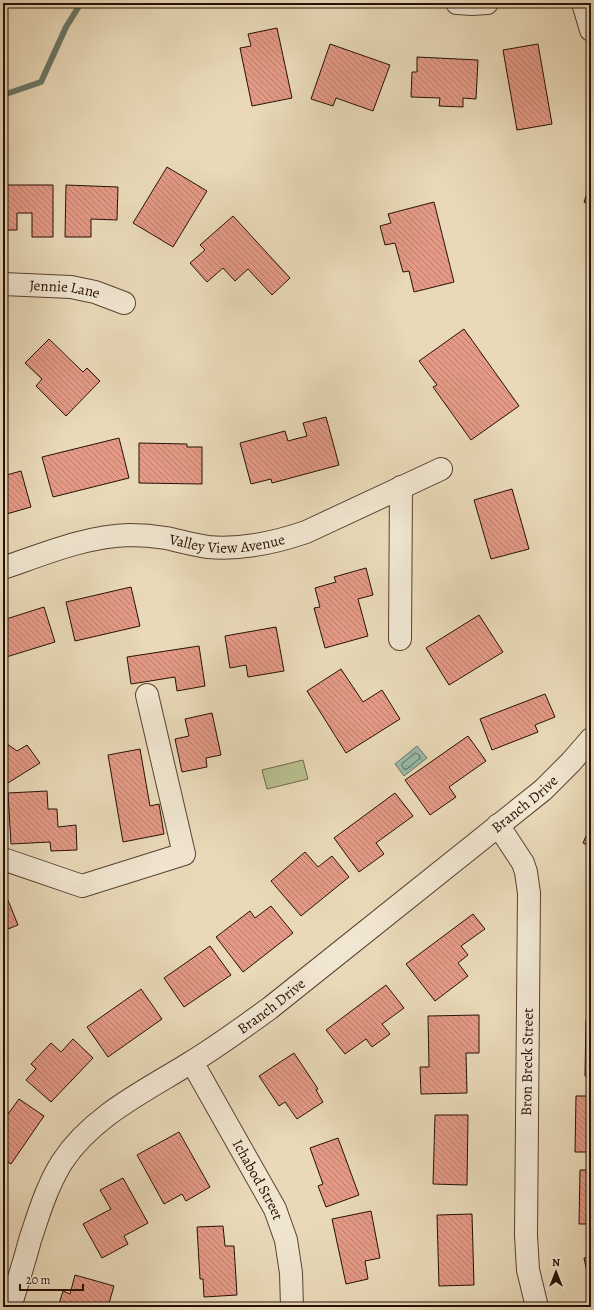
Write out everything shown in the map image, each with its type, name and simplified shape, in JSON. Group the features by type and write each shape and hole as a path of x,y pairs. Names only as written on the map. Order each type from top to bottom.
{"street":[{"path":"457,3 486,3"},
{"path":"583,3 591,30"},
{"name":"Jennie Lane","path":"3,284 72,287 95,292 124,303"},
{"name":"Valley View Avenue","path":"3,568 97,538 113,536 147,536 165,538 206,547 242,548 263,545 306,532 441,469"},
{"path":"400,639 401,487"},
{"path":"3,859 82,886 184,854 147,695"},
{"name":"Branch Drive","path":"10,1307 46,1193 62,1162 73,1147 115,1110 192,1062 270,1008 543,790 557,777 591,739"},
{"name":"Bron Breck Street","path":"498,825 523,863 529,893 526,1235 528,1270 537,1307"},
{"name":"Ichabod Street","path":"192,1062 254,1169 275,1209 286,1240 291,1273 292,1307"}],"shaded area":[{"path":"303,760 308,779 267,789 262,770"}],"water":[{"path":"417,746 427,758 404,776 395,764"}],"building":[{"path":"277,28 292,98 252,106 240,48 251,46 248,34"},
{"path":"330,44 390,65 373,111 336,98 333,106 311,99"},
{"path":"538,44 552,124 517,130 503,50"},
{"path":"417,57 478,60 476,99 463,98 463,107 439,106 440,98 411,97 412,72 417,72"},
{"path":"167,167 207,191 173,247 133,223"},
{"path":"591,182 591,205 584,202"},
{"path":"3,185 53,185 53,237 32,237 32,213 17,213 17,230 3,230"},
{"path":"66,185 118,187 117,220 91,219 91,237 65,237"},
{"path":"434,202 454,282 414,292 409,271 403,272 395,243 385,245 380,226 391,223 388,214"},
{"path":"233,216 290,278 272,295 248,269 235,281 223,268 207,282 190,263 205,250 200,245"},
{"path":"464,329 519,406 471,440 433,387 437,385 419,361"},
{"path":"49,339 83,372 87,368 100,381 66,416 36,386 42,379 25,363"},
{"path":"3,371 8,390 3,391"},
{"path":"326,417 339,465 272,483 271,479 251,484 240,443 285,431 288,441 307,436 303,423"},
{"path":"119,438 129,478 53,497 42,457"},
{"path":"139,443 187,444 187,447 202,447 202,484 139,483"},
{"path":"21,471 31,507 3,515 3,476"},
{"path":"512,489 529,549 491,559 474,500"},
{"path":"366,568 373,595 358,599 368,636 325,648 314,608 320,607 315,588 336,582 334,577"},
{"path":"131,587 140,626 75,641 66,602"},
{"path":"44,607 55,642 3,658 3,620"},
{"path":"479,615 503,652 449,685 426,648"},
{"path":"276,627 284,671 248,677 246,665 230,668 225,636"},
{"path":"199,646 205,686 177,691 175,677 131,684 127,657"},
{"path":"341,669 363,702 382,690 400,719 346,753 307,691"},
{"path":"545,694 555,717 535,725 538,732 492,750 480,719"},
{"path":"212,713 221,755 206,758 207,767 182,772 175,739 189,736 185,719"},
{"path":"468,736 486,761 449,787 456,797 430,815 405,780"},
{"path":"3,741 17,751 27,745 40,763 3,786"},
{"path":"140,749 150,806 159,804 164,834 123,842 108,755"},
{"path":"47,791 48,809 57,809 58,827 76,825 77,850 51,851 50,842 11,844 8,793"},
{"path":"395,793 413,816 376,843 384,854 359,872 334,838"},
{"path":"591,825 591,847 583,843"},
{"path":"305,852 318,867 332,856 349,877 301,916 271,881"},
{"path":"3,888 18,925 3,931"},
{"path":"271,906 293,933 243,972 216,937 250,911 255,918"},
{"path":"473,914 485,929 461,946 468,955 458,963 468,976 435,1001 406,964"},
{"path":"210,946 231,975 184,1007 164,978"},
{"path":"386,985 404,1008 382,1024 390,1034 372,1047 366,1039 345,1054 326,1030"},
{"path":"141,989 162,1019 108,1057 87,1027"},
{"path":"479,1015 479,1053 466,1053 467,1093 421,1094 420,1067 429,1067 428,1016"},
{"path":"586,1020 591,1020 591,1077 585,1076"},
{"path":"73,1039 93,1058 51,1102 26,1080 36,1069 31,1064 51,1043 61,1052"},
{"path":"294,1053 318,1089 316,1090 323,1102 297,1119 285,1102 279,1106 259,1076"},
{"path":"576,1096 591,1096 591,1152 575,1152"},
{"path":"19,1099 44,1116 11,1164 3,1159 3,1121"},
{"path":"435,1115 468,1115 467,1185 433,1184"},
{"path":"179,1132 210,1187 186,1201 182,1194 164,1204 137,1155"},
{"path":"338,1138 359,1195 326,1207 318,1186 323,1184 310,1148"},
{"path":"580,1170 591,1170 591,1224 579,1224"},
{"path":"123,1178 148,1223 124,1236 128,1244 102,1258 83,1224 111,1209 100,1190"},
{"path":"371,1211 380,1258 365,1261 368,1279 346,1284 332,1219"},
{"path":"472,1214 474,1285 439,1286 437,1215"},
{"path":"223,1226 225,1246 234,1246 237,1295 204,1297 203,1279 200,1279 197,1227"},
{"path":"591,1257 591,1290 584,1258"},
{"path":"75,1275 114,1286 108,1307 58,1307 63,1291 70,1294"},
{"path":"383,1303 383,1307 355,1307 355,1304"},
{"path":"483,1304 483,1307 457,1307"}],"waterway":[{"path":"3,95 41,82 66,27 81,3"}]}
